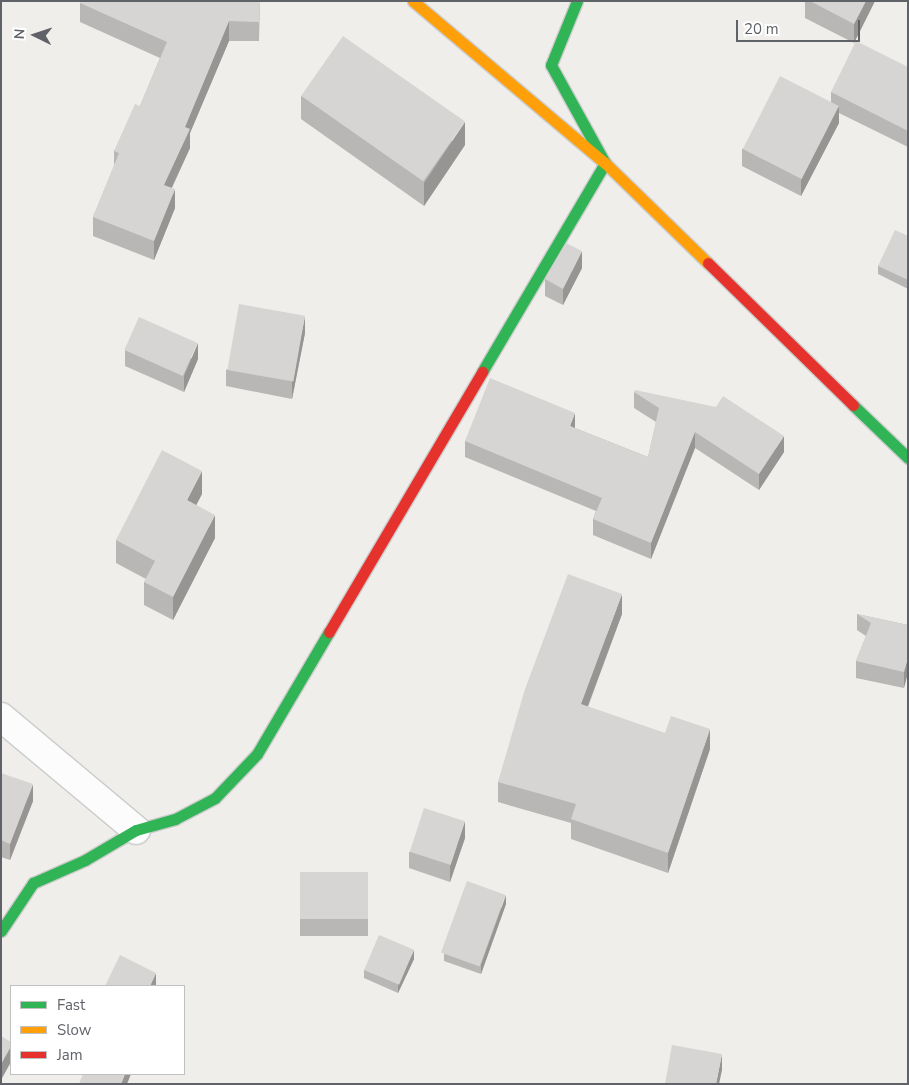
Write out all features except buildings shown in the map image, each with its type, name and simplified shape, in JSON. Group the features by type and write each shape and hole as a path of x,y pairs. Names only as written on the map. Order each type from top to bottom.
{"street":[{"path":"413,1 605,163 908,458"},
{"path":"577,1 551,65 605,163"},
{"path":"4,921 33,883 85,860 136,830 175,819 215,798 257,754 605,163"},
{"path":"1,716 136,830"}],"traffic: fast":[{"path":"482,372 605,163 551,65 577,1"},
{"path":"853,405 908,458"},
{"path":"1,931 33,883 85,860 136,830 175,819 215,798 257,754 329,632"}],"traffic: slow":[{"path":"413,1 605,163 708,263"}],"traffic: jam":[{"path":"708,263 853,405"},
{"path":"329,632 482,372"}]}
